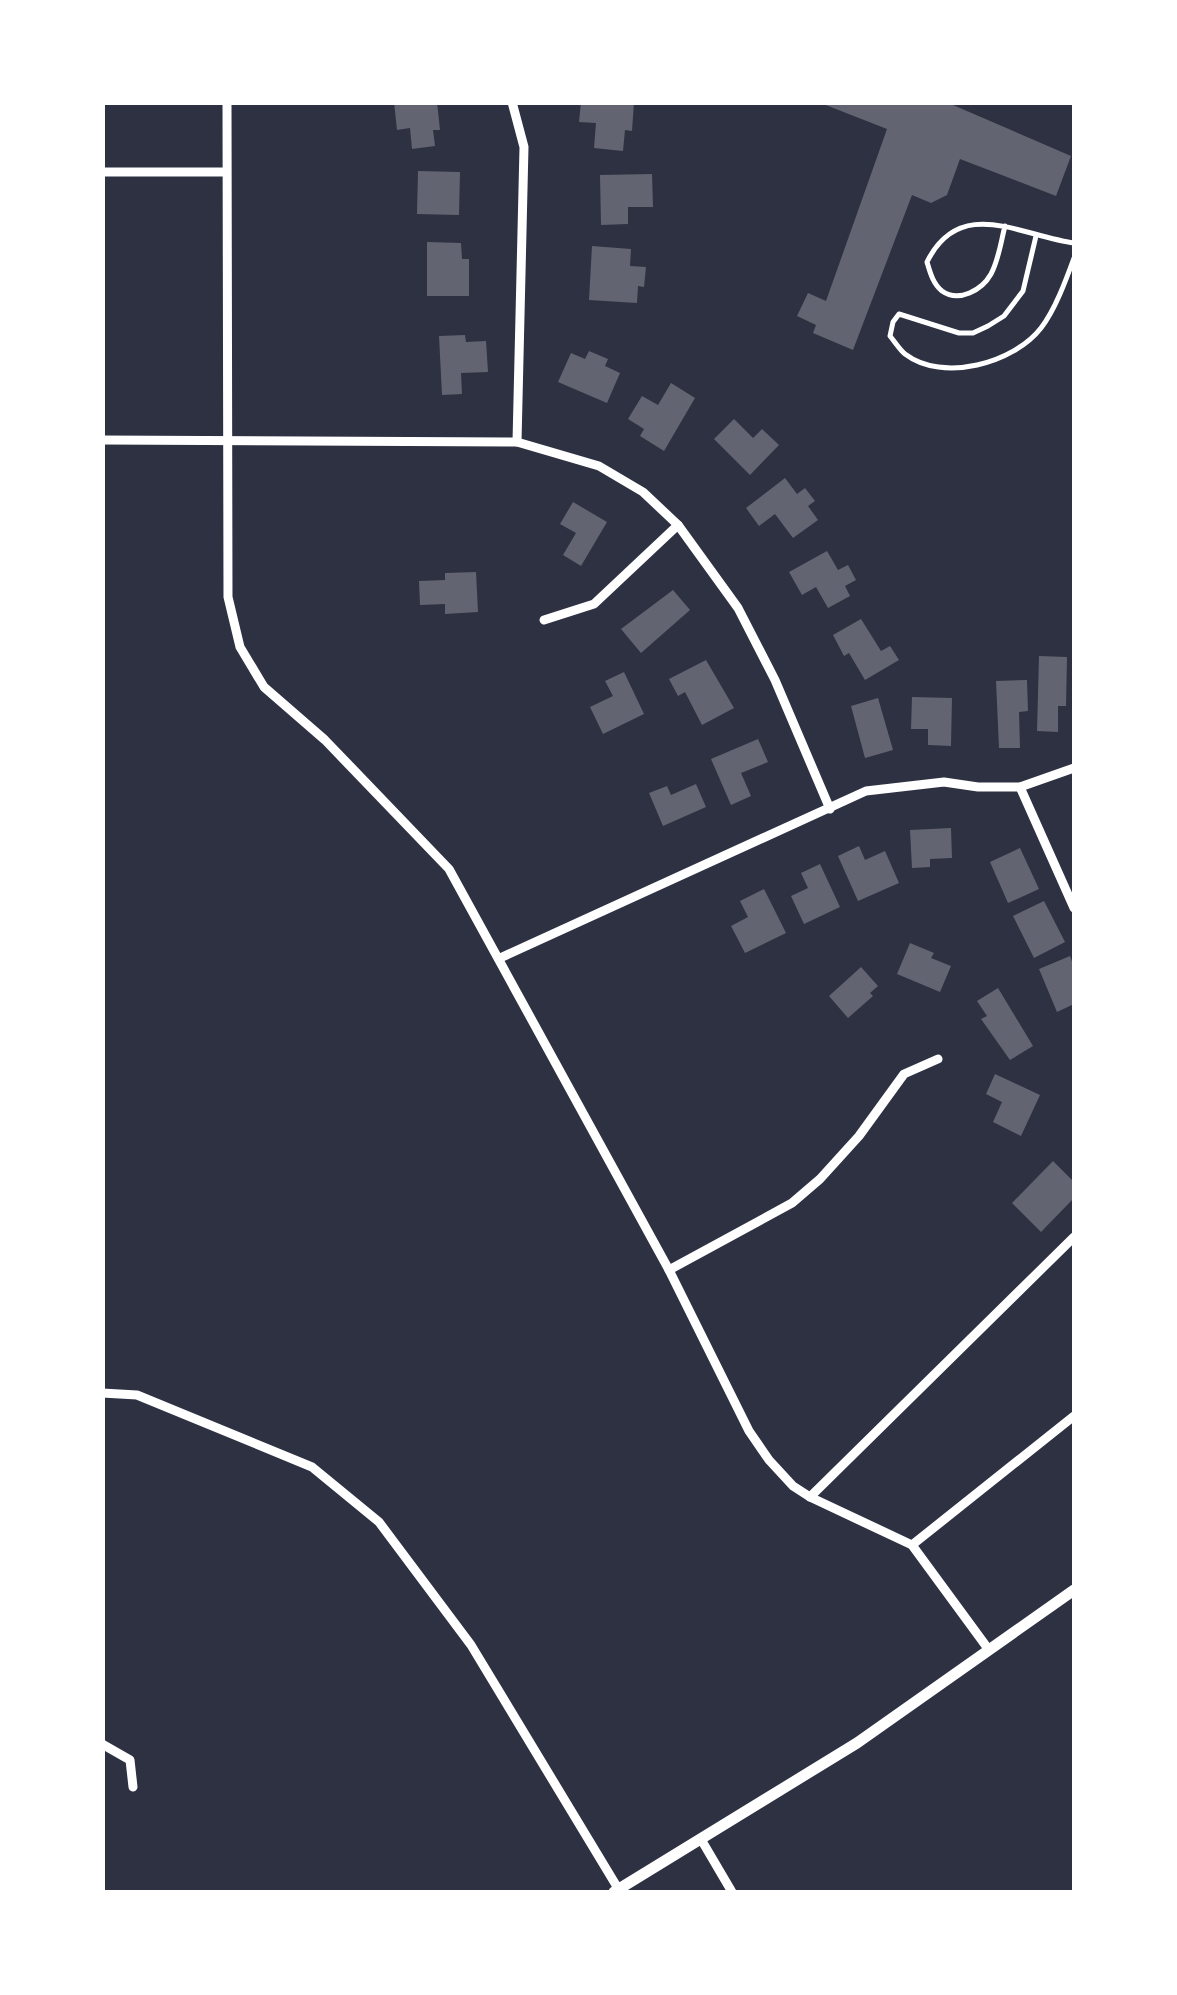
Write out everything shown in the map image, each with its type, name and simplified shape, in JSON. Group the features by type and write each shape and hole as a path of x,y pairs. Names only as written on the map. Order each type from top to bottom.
{"street":[{"path":"227,102 228,598 240,646 264,686 325,740 449,869 670,1270 768,1460 810,1497 912,1545 989,1650"},
{"path":"512,102 524,147 517,442"},
{"path":"102,172 226,172"},
{"path":"102,440 517,442 599,466 643,492 678,525 745,622 776,680 830,809"},
{"path":"544,620 594,604 678,525"},
{"path":"500,958 866,792 944,782 978,788 1020,787 1074,768"},
{"path":"1020,787 1074,908"},
{"path":"670,1270 792,1203 859,1136 904,1074 938,1059"},
{"path":"810,1497 1074,1237"},
{"path":"1064,1247 1074,1258"},
{"path":"102,1392 137,1395 312,1466 378,1522 463,1632 617,1891 857,1743 1074,1590"},
{"path":"912,1545 1074,1416"},
{"path":"102,1744 130,1760 133,1787"},
{"path":"702,1841 732,1892"}],"lane":[{"path":"1006,226 992,272 976,290 956,296 943,292 934,282 927,262 936,244 960,229 982,222 1006,226 1036,236 1074,243"},
{"path":"1036,236 1023,291 1004,316 973,333 959,334 899,314 890,336 905,354 928,364 966,367 1004,357 1040,330 1074,258"}],"building":[{"path":"394,102 437,102 440,130 433,130 435,146 412,149 410,128 397,130"},
{"path":"581,102 634,102 632,131 625,130 623,151 594,148 596,123 579,122"},
{"path":"818,102 946,102 1071,156 1056,196 960,159 947,195 931,203 912,195 853,350 813,333 816,325 797,316 808,293 826,301 887,129"},
{"path":"418,171 460,172 459,215 417,214"},
{"path":"652,174 653,207 628,207 628,224 601,225 600,175"},
{"path":"427,242 461,243 462,259 469,259 469,296 427,296"},
{"path":"592,246 631,249 630,266 646,267 644,287 638,286 637,303 589,300"},
{"path":"465,335 466,342 486,341 488,372 461,373 462,394 442,395 439,336"},
{"path":"589,351 608,359 605,366 620,373 607,403 558,382 571,353 585,359"},
{"path":"671,383 695,398 664,451 640,436 644,429 628,419 642,396 658,405"},
{"path":"734,419 753,438 762,429 779,445 750,475 714,439"},
{"path":"785,478 797,494 805,488 815,501 808,506 818,520 793,538 775,514 759,526 746,508"},
{"path":"573,502 607,522 581,566 563,555 576,533 560,524"},
{"path":"827,551 838,570 848,565 856,580 845,586 850,596 828,608 816,587 802,595 789,572"},
{"path":"476,572 478,612 445,614 445,604 420,605 419,581 445,580 445,573"},
{"path":"673,590 690,610 641,653 621,629"},
{"path":"861,619 881,651 890,646 899,660 865,680 849,653 844,656 833,635"},
{"path":"1039,656 1067,657 1066,706 1058,706 1058,732 1037,731"},
{"path":"706,660 734,708 702,725 685,692 678,696 669,679"},
{"path":"624,672 644,714 603,734 590,707 613,696 605,681"},
{"path":"1027,680 1028,711 1019,712 1020,748 999,748 996,681"},
{"path":"912,697 952,698 951,746 928,745 928,729 911,729"},
{"path":"878,698 893,750 865,758 851,706"},
{"path":"758,739 768,762 741,773 751,796 731,805 711,759"},
{"path":"696,784 706,807 663,826 649,793 667,786 671,795"},
{"path":"951,828 952,858 930,859 930,867 912,868 910,830"},
{"path":"859,846 865,860 885,851 899,883 858,901 838,856"},
{"path":"1020,848 1039,889 1008,903 990,862"},
{"path":"820,864 840,907 804,924 791,896 808,888 801,873"},
{"path":"764,889 786,933 745,953 731,926 748,917 740,901"},
{"path":"1044,901 1065,942 1034,958 1013,916"},
{"path":"910,943 934,953 931,958 951,966 940,992 897,974"},
{"path":"1070,956 1074,967 1074,1004 1057,1012 1039,969"},
{"path":"861,967 878,986 870,993 873,996 848,1018 829,996"},
{"path":"998,988 1033,1046 1010,1060 981,1019 987,1016 977,1001"},
{"path":"995,1074 1040,1095 1021,1136 993,1122 1002,1102 986,1094"},
{"path":"1053,1161 1074,1182 1074,1198 1041,1232 1012,1203"}]}
